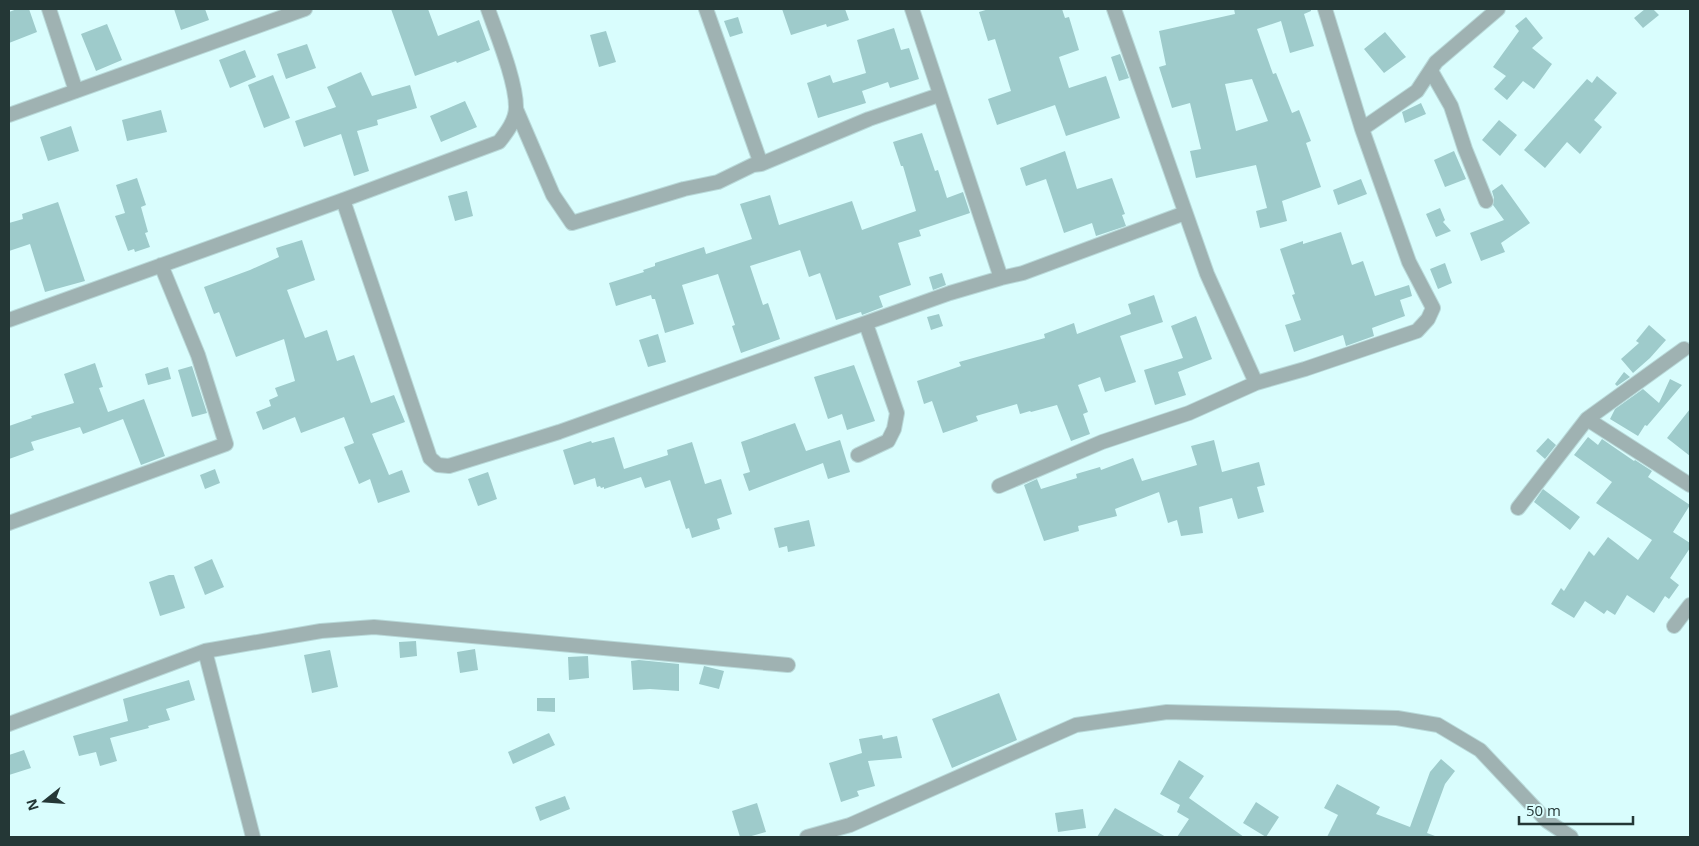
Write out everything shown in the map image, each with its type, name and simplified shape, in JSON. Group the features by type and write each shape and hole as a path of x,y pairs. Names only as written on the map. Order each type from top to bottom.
{"street":[{"path":"48,9 76,91"},
{"path":"9,115 304,9"},
{"path":"488,9 513,86 516,109 553,196 572,223 684,189 718,182 752,165 761,164 869,119 939,94"},
{"path":"706,9 761,164"},
{"path":"912,9 1001,278"},
{"path":"1114,9 1207,274 1256,383"},
{"path":"999,486 1102,442 1189,413 1256,383 1305,369 1417,331 1428,318 1433,308 1410,262 1362,129 1324,9"},
{"path":"1362,129 1417,91 1436,62 1498,9"},
{"path":"1431,71 1451,106 1465,149 1486,201"},
{"path":"9,320 499,142 509,129 516,109"},
{"path":"343,200 430,458 438,465 449,466 559,432 950,293 1024,273 1185,213"},
{"path":"9,523 226,444 198,355 161,265"},
{"path":"858,455 888,442 894,429 897,414 866,324"},
{"path":"1518,508 1587,419 1684,349"},
{"path":"1587,419 1690,485"},
{"path":"1674,626 1690,605"},
{"path":"9,724 205,651 321,631 374,627 788,666"},
{"path":"205,651 254,837"},
{"path":"807,837 850,825 1076,725 1167,712 1397,718 1438,725 1480,750 1547,822 1571,837"}],"building":[{"path":"17,9 29,9 37,32 9,43 9,12"},
{"path":"174,9 205,9 209,20 181,30"},
{"path":"391,9 428,9 438,36 479,20 490,50 415,76"},
{"path":"782,9 845,9 849,20 827,27 826,24 791,35"},
{"path":"989,9 1062,9 1065,18 1069,17 1079,50 1059,57 1069,88 1106,76 1120,118 1066,136 1055,105 997,125 988,99 1011,91 995,39 988,41 979,12"},
{"path":"1234,9 1311,9 1311,11 1304,14 1314,46 1290,53 1281,21 1257,29 1273,74 1276,73 1292,113 1299,110 1311,141 1306,143 1321,187 1282,201 1287,221 1260,228 1256,211 1267,208 1256,165 1196,178 1190,151 1201,149 1190,103 1172,108 1159,67 1166,65 1159,31 1235,14","holes":["1252,79 1268,121 1236,131 1225,84"]},
{"path":"1645,9 1653,9 1659,15 1643,28 1634,18"},
{"path":"738,17 743,33 730,37 724,21"},
{"path":"1526,17 1543,38 1532,48 1552,64 1534,89 1523,81 1507,100 1494,89 1506,76 1493,67 1519,31 1515,26"},
{"path":"107,24 122,60 96,71 81,34"},
{"path":"894,28 901,50 909,48 919,79 890,88 888,82 862,91 866,103 818,118 807,83 830,75 833,83 866,73 857,40"},
{"path":"606,31 616,62 599,67 590,35"},
{"path":"1385,32 1406,57 1384,73 1364,49"},
{"path":"307,44 316,68 286,79 277,54"},
{"path":"245,50 256,77 230,88 219,60"},
{"path":"1120,54 1129,78 1119,81 1111,57"},
{"path":"361,72 372,96 410,85 417,108 377,120 378,125 357,131 369,171 354,176 341,134 304,147 295,121 336,107 327,87"},
{"path":"273,75 290,118 264,128 248,85"},
{"path":"1597,76 1617,93 1594,120 1602,127 1580,154 1567,142 1545,168 1524,150 1587,79 1592,83"},
{"path":"465,101 477,127 441,142 430,116"},
{"path":"1421,103 1426,114 1405,123 1402,112"},
{"path":"161,110 167,132 127,141 122,120"},
{"path":"1499,120 1517,135 1500,156 1482,140"},
{"path":"71,126 79,151 48,161 40,137"},
{"path":"922,133 935,171 938,170 947,198 963,192 970,213 919,230 921,236 898,243 911,285 879,296 883,307 862,315 861,312 836,320 820,273 809,277 800,250 750,266 763,305 768,303 780,339 741,353 732,326 735,325 718,274 682,285 694,324 665,333 655,299 652,299 651,295 616,306 609,283 644,272 643,270 655,266 655,263 704,247 706,254 752,239 740,204 770,195 779,225 852,201 862,230 916,211 903,166 901,166 893,142"},
{"path":"1065,151 1077,189 1112,178 1125,214 1122,215 1126,226 1096,236 1092,223 1064,233 1046,179 1026,186 1020,168"},
{"path":"1454,151 1466,179 1445,187 1434,160"},
{"path":"137,178 146,205 141,207 148,232 145,233 150,247 135,252 134,249 128,251 115,216 125,213 116,185"},
{"path":"1361,179 1367,194 1338,205 1333,190"},
{"path":"1502,184 1530,223 1501,243 1505,252 1481,261 1470,233 1504,220 1493,205 1492,191"},
{"path":"467,191 473,216 455,221 448,196"},
{"path":"58,202 85,281 45,292 30,244 9,251 9,223 23,219 22,214"},
{"path":"1440,208 1445,220 1443,222 1451,231 1436,237 1426,214"},
{"path":"1341,232 1352,265 1363,261 1375,296 1409,285 1412,296 1400,300 1405,316 1372,328 1374,336 1346,346 1343,335 1294,352 1285,325 1301,320 1292,295 1295,294 1280,249 1303,241 1303,244"},
{"path":"302,240 315,280 287,290 305,338 327,330 337,361 354,355 371,403 394,395 405,422 372,434 389,475 402,470 410,492 378,503 370,479 359,484 344,447 354,443 344,417 301,433 295,417 263,430 256,412 271,406 269,400 278,396 275,388 295,381 284,339 236,357 219,312 214,314 204,287 279,257 276,248"},
{"path":"1445,263 1452,283 1438,289 1430,269"},
{"path":"942,273 946,285 933,290 929,277"},
{"path":"1154,295 1163,322 1120,336 1136,382 1105,392 1100,377 1078,385 1088,412 1083,414 1090,434 1071,441 1057,405 1020,414 1017,404 976,416 978,421 943,433 932,401 924,404 917,381 961,366 959,362 1045,338 1044,334 1074,323 1077,334 1131,314 1128,304"},
{"path":"939,314 943,326 931,330 927,317"},
{"path":"1196,316 1212,359 1178,372 1186,395 1155,405 1144,370 1183,358 1171,326"},
{"path":"1649,325 1666,340 1633,373 1621,359 1639,343 1636,341"},
{"path":"658,334 666,362 648,367 639,340"},
{"path":"95,363 103,387 99,388 108,412 144,399 165,456 141,465 123,419 83,434 80,427 31,442 34,450 9,459 9,426 32,418 31,416 74,403 64,374"},
{"path":"854,365 875,421 847,430 842,414 828,419 814,377"},
{"path":"192,366 207,413 192,417 178,370"},
{"path":"168,367 171,379 148,385 145,374"},
{"path":"1624,372 1630,377 1617,386 1615,384"},
{"path":"1670,379 1682,385 1647,426 1645,425 1638,436 1610,419 1615,409 1643,389 1659,403"},
{"path":"1690,409 1690,456 1667,438"},
{"path":"795,423 806,451 840,440 850,472 828,479 823,463 749,491 743,474 750,472 741,442"},
{"path":"614,437 624,469 668,455 667,450 692,442 705,484 721,479 732,514 717,519 720,529 692,538 689,528 686,529 670,480 645,488 641,477 604,489 604,487 597,487 595,478 574,485 563,450 591,441 592,443"},
{"path":"1588,437 1598,445 1602,439 1652,471 1648,477 1690,505 1673,532 1690,543 1690,548 1670,578 1679,585 1669,599 1665,596 1654,613 1627,595 1615,615 1607,610 1604,614 1585,601 1574,618 1551,604 1561,588 1564,591 1589,551 1594,556 1608,537 1638,560 1652,540 1596,503 1612,482 1574,455"},
{"path":"1548,438 1556,445 1545,459 1536,451"},
{"path":"1214,440 1222,472 1259,462 1265,485 1257,487 1264,512 1238,519 1232,498 1199,507 1203,533 1181,536 1177,520 1168,523 1159,492 1115,509 1117,516 1078,526 1079,531 1044,541 1024,485 1037,479 1041,489 1077,478 1076,474 1100,467 1101,470 1133,458 1142,481 1197,465 1191,446"},
{"path":"215,469 220,483 205,489 200,475"},
{"path":"488,472 497,499 478,506 468,479"},
{"path":"1543,489 1580,517 1570,530 1534,502"},
{"path":"809,520 815,546 788,552 787,546 779,548 774,528"},
{"path":"212,559 224,587 205,595 194,567"},
{"path":"174,575 185,608 160,616 149,582"},
{"path":"416,641 417,656 400,658 399,642"},
{"path":"475,649 478,670 460,673 457,652"},
{"path":"330,650 338,687 312,693 304,655"},
{"path":"588,656 589,678 569,680 568,657"},
{"path":"631,661 679,664 679,691 633,690"},
{"path":"704,666 724,671 719,689 699,684"},
{"path":"189,680 195,700 166,709 170,720 148,726 149,728 110,738 117,761 100,766 96,752 79,756 73,736 128,721 123,699"},
{"path":"999,693 1017,740 952,768 932,719"},
{"path":"537,698 555,698 555,712 537,711"},
{"path":"549,733 555,745 513,764 508,752"},
{"path":"882,735 883,739 897,736 902,758 868,761 875,786 857,791 859,796 841,802 829,763 862,753 859,739"},
{"path":"24,750 31,768 9,775 9,755"},
{"path":"1441,759 1455,771 1445,784 1427,833 1435,837 1327,837 1338,815 1324,808 1337,784 1380,807 1376,814 1410,827 1430,772"},
{"path":"1179,760 1204,776 1189,798 1244,837 1177,837 1189,819 1177,812 1180,805 1160,794"},
{"path":"565,796 570,809 540,821 535,807"},
{"path":"1256,802 1279,817 1266,837 1243,823"},
{"path":"757,803 766,832 748,837 740,837 732,811"},
{"path":"1115,808 1166,837 1097,837"},
{"path":"1083,809 1086,828 1058,832 1055,813"}]}
